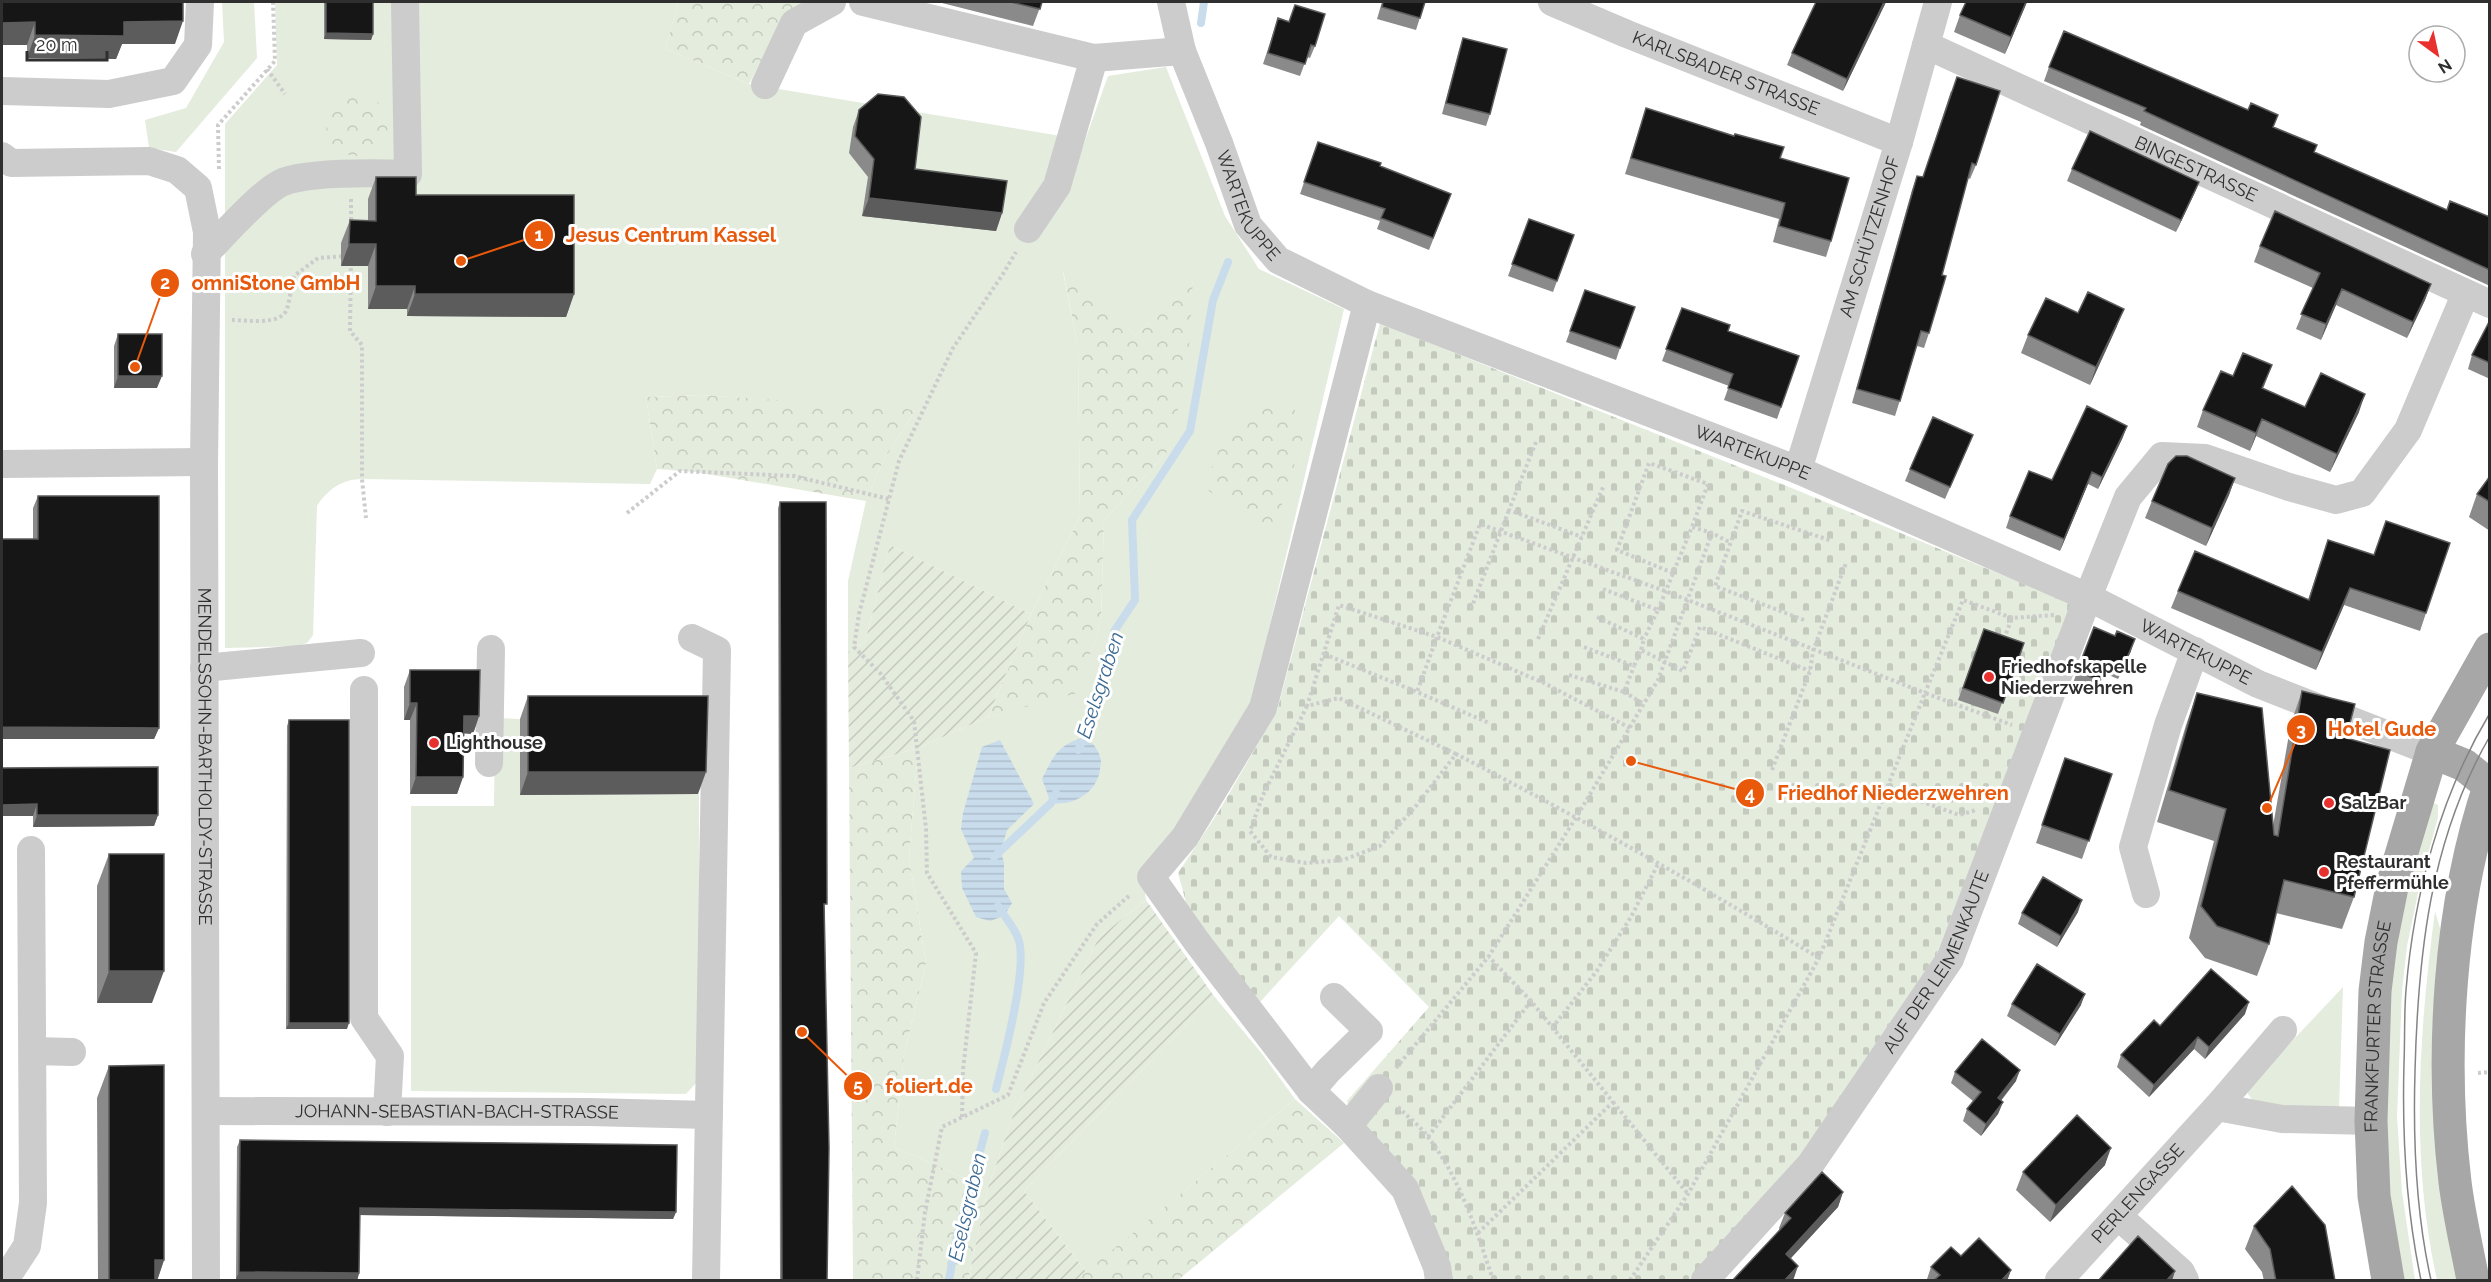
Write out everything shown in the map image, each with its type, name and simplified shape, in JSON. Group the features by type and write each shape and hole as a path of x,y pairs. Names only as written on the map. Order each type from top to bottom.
{"main road":[{"name":"FRANKFURTER STRASSE","path":"2388,1281 2374,1196 2371,1121 2375,991 2381,942 2393,882 2432,752 2490,649"},
{"path":"2432,752 2464,765 2489,785 2468,861 2451,1004 2449,1075 2455,1182 2473,1281"}],"street":[{"path":"2,91 109,94 173,81 198,45 200,2"},
{"path":"206,243 282,182 320,176 408,174 405,2"},
{"path":"765,85 794,23 832,2"},
{"path":"863,2 1094,58 1182,51"},
{"name":"WARTEKUPPE","path":"1171,2 1182,51 1219,143 1248,225 1278,260 1367,304 1798,470 2088,597 2269,688 2432,752"},
{"name":"KARLSBADER STRASSE","path":"1552,2 1899,142"},
{"name":"AM SCHÜTZENHOF","path":"1798,470 1899,142 1938,2"},
{"name":"BINGESTRASSE","path":"1926,45 2477,299"},
{"path":"1028,229 1057,186 1094,58"},
{"name":"MENDELSSOHN-BARTHOLDY-STRASSE","path":"2,156 11,163 149,161 177,170 198,188 206,243 204,462 206,1281"},
{"name":"AUF DER LEIMENKAUTE","path":"1705,1281 1810,1165 1950,959 2019,731 2088,597 2128,497 2162,456 2205,458 2289,487 2336,500 2362,493 2408,430 2477,299"},
{"path":"1367,304 1263,708 1185,837 1151,877 1197,942 1311,1091 1348,1126 1405,1189 1437,1267 1439,1281"},
{"path":"2,464 204,462"},
{"path":"692,638 717,650 706,1281"},
{"path":"489,763 491,649"},
{"path":"2146,894 2133,847 2168,725 2195,651"},
{"path":"204,668 361,653"},
{"path":"364,690 364,1018 390,1056 387,1112"},
{"path":"2,1279 6,1278 27,1246 31,1214 33,1051 31,850"},
{"path":"1311,1091 1328,1071 1369,1032 1334,998"},
{"name":"PERLENGASSE","path":"2059,1281 2217,1107 2283,1030"},
{"path":"33,1051 72,1052"},
{"path":"1348,1126 1379,1088"},
{"path":"2217,1107 2282,1119 2371,1121"},
{"name":"JOHANN-SEBASTIAN-BACH-STRASSE","path":"207,1111 709,1115"},
{"path":"2118,1216 2181,1272 2185,1281"}],"path":[{"path":"219,170 218,126 275,61 273,2"},
{"path":"267,69 285,94"},
{"path":"351,176 351,233"},
{"path":"962,1117 963,1070 976,953 927,873 926,829 914,721 880,673 854,647 859,614 899,461 953,348 1003,274 1028,229"},
{"path":"224,320 273,319 281,316 287,308 294,276 304,267 323,257 351,256 350,331 362,345 362,479 366,518"},
{"path":"1471,609 1536,442"},
{"path":"1624,692 1644,639 1658,610 1692,527 1708,484 1649,464 1617,550 1673,573"},
{"path":"627,513 680,471 794,476 889,499"},
{"path":"1538,639 1604,485"},
{"path":"1509,510 1582,537"},
{"path":"1804,620 1715,586 1742,511 1832,541"},
{"path":"1417,692 1480,524 1665,591 2019,731"},
{"path":"1692,527 1712,533 1731,543"},
{"path":"1493,1281 1478,1233 1454,1180 1428,1137 1379,1088 1489,956 1577,816 1658,680 1712,533"},
{"path":"1772,770 1810,670 1813,651 1846,563"},
{"path":"1603,589 1658,610"},
{"path":"1630,1281 1688,1194 1819,958 1964,600 2012,618 2043,616"},
{"path":"1456,754 1416,806 1380,846 1343,860 1306,863 1271,857 1250,831 1263,795 1307,706 1339,605 1437,637 1544,683 1629,728"},
{"path":"1597,616 1644,639"},
{"path":"2003,640 2012,618"},
{"path":"1641,650 1683,671 1700,627 1810,670"},
{"path":"1584,647 1634,666"},
{"path":"1324,654 1489,723"},
{"path":"1569,675 1624,692 1644,704"},
{"path":"1307,706 1338,698 1456,754 1577,816 1659,862 1819,958"},
{"path":"1887,789 1959,815 1973,812 1979,806"},
{"path":"1552,1028 1596,972 1631,917 1659,862"},
{"path":"917,1281 925,1212 942,1127 1008,1095 1044,1003 1097,924 1151,877"},
{"path":"1489,956 1531,1001 1688,1194"},
{"path":"1428,1137 1531,1001"},
{"path":"1478,1233 1613,1102"}],"green space":[{"path":"222,2 254,2 257,58 176,152 149,148 145,120 186,108 224,42"},
{"path":"275,2 678,2 666,49 749,84 1061,136 1082,149 1108,76 1166,67 1225,216 1259,269 1344,309 1252,701 1174,833 1142,872 1146,900 1099,937 1014,1112 988,1188 894,1147 904,1055 926,963 909,858 918,748 988,717 1077,692 1101,622 1104,520 1169,450 1193,279 1136,335 1063,272 1078,348 1080,517 1031,614 890,545 865,642 848,652 848,581 866,501 882,463 915,411 703,395 646,397 657,469 650,484 362,479 336,486 317,506 313,635 307,643 296,646 225,648 225,124 277,65"},
{"path":"678,2 813,2 783,19 749,84 666,49"},
{"path":"351,94 363,94 379,103 386,113 388,125 386,137 379,147 363,156 351,156 340,151 331,142 326,131 326,119 331,108 340,99"},
{"path":"1063,270 1136,335 1193,278 1188,363 1169,450 1104,520 1101,622 1077,693 988,717 1031,614 1080,517 1078,348"},
{"path":"1380,323 1794,489 2075,605 1935,958 1806,1152 1691,1280 1450,1280 1353,1118 1347,1101 1429,1007 1339,916 1260,1002 1189,913 1178,873 1219,811 1277,711"},
{"path":"703,395 915,411 882,463 866,501 695,472 657,469 646,397"},
{"path":"1293,406 1304,434 1272,536 1209,491 1205,484 1227,430 1253,408"},
{"path":"890,545 1031,614 988,717 918,748 849,768 848,652 865,642"},
{"path":"495,718 520,719 520,795 699,794 699,1069 696,1083 686,1094 411,1091 411,806 494,806"},
{"path":"918,748 909,858 926,963 904,1055 894,1147 988,1188 968,1280 853,1280 849,768"},
{"path":"2434,803 2438,805 2438,817 2419,888 2407,946 2402,991 2397,1116 2402,1192 2415,1280 2402,1280 2390,1194 2385,1117 2389,989 2394,946 2427,805"},
{"path":"1146,900 1214,996 1024,1191 1086,1272 1076,1280 968,1280 988,1188 1014,1112 1099,937"},
{"path":"2435,911 2443,939 2457,1280 2437,1280 2423,1188 2420,1142 2421,1049"},
{"path":"2343,987 2339,1109 2255,1104 2248,1094 2248,1088"},
{"path":"1214,996 1263,1055 1295,1099 1086,1272 1024,1191"},
{"path":"1295,1099 1344,1143 1178,1280 1076,1280"}],"water":[{"path":"1079,739 1093,744 1098,752 1101,762 1098,778 1089,792 1082,797 1067,802 1051,803 1042,779 1060,749"},
{"path":"1000,740 1034,804 1007,830 1001,851 1004,863 1004,889 1012,903 1004,916 990,921 976,917 962,888 961,871 974,858 961,829 963,813 982,747"}],"building":[{"path":"2,2 183,2 183,21 124,22 124,36 35,35 35,22 2,23"},
{"path":"326,2 373,2 373,34 326,33"},
{"path":"1011,2 1042,2 1040,9"},
{"path":"1383,2 1425,2 1420,18 1382,7"},
{"path":"1816,2 1884,2 1847,79 1792,53"},
{"path":"1966,2 2026,2 2011,37 1960,15"},
{"path":"1295,5 1325,14 1315,46 1311,45 1305,64 1268,53 1278,18 1289,22"},
{"path":"2064,31 2248,110 2251,103 2278,115 2273,127 2317,145 2314,152 2447,210 2450,201 2490,217 2490,270 2144,111 2146,108 2049,67"},
{"path":"1463,38 1507,49 1490,114 1446,103"},
{"path":"1957,77 2000,91 1976,165 1972,163 1942,275 1946,276 1929,333 1921,331 1900,401 1857,389 1917,176 1923,177"},
{"path":"878,94 904,97 921,117 915,169 1007,181 1002,213 869,198 874,159 855,136 859,110"},
{"path":"1646,108 1734,136 1735,134 1784,147 1780,158 1849,178 1831,241 1779,226 1785,203 1631,158"},
{"path":"2090,131 2199,182 2181,220 2072,169"},
{"path":"1318,142 1381,163 1380,166 1451,194 1433,238 1381,218 1385,209 1304,182"},
{"path":"376,177 416,177 416,195 574,195 574,294 415,294 415,286 376,286 376,244 349,244 350,220 376,221"},
{"path":"2275,211 2431,284 2413,322 2342,289 2326,324 2301,314 2320,273 2260,246"},
{"path":"1529,219 1574,235 1557,281 1512,264"},
{"path":"1585,290 1635,307 1620,348 1570,331"},
{"path":"2088,292 2124,309 2096,367 2028,335 2046,298 2078,313"},
{"path":"1682,308 1730,325 1728,331 1799,356 1781,407 1728,388 1733,374 1666,349"},
{"path":"2490,320 2490,363 2472,355"},
{"path":"118,334 162,334 162,376 118,376"},
{"path":"2243,353 2272,365 2262,388 2305,407 2321,373 2365,394 2337,454 2262,419 2256,433 2203,410 2221,371 2233,376"},
{"path":"2087,406 2127,426 2102,477 2092,472 2064,539 2010,516 2029,471 2052,480"},
{"path":"1933,417 1973,435 1950,487 1910,469"},
{"path":"2176,456 2187,456 2235,478 2212,528 2152,501 2168,464"},
{"path":"2490,476 2490,502 2477,494"},
{"path":"38,496 159,496 159,728 2,727 2,539 38,539"},
{"path":"780,502 826,502 827,904 824,904 829,1148 827,1281 782,1281"},
{"path":"2386,521 2450,543 2426,613 2350,588 2322,652 2178,591 2195,551 2309,600 2328,540 2374,555"},
{"path":"2094,627 2115,636 2117,631 2135,639 2123,667 2109,661 2100,681 2077,671"},
{"name":"Friedhofskapelle Niederzwehren","path":"1984,629 2024,643 2003,703 1963,688"},
{"name":"Lighthouse","path":"410,670 480,670 479,716 464,716 463,777 416,777 417,703 410,703"},
{"path":"2302,691 2355,704 2346,738 2390,750 2354,897 2284,880 2269,944 2217,926 2201,906 2226,809 2169,790 2197,693 2262,708 2274,835 2278,836"},
{"path":"528,696 708,696 706,772 528,772"},
{"path":"289,720 349,720 349,1023 289,1023"},
{"path":"2065,758 2112,774 2089,841 2042,825"},
{"path":"158,767 158,815 37,815 37,804 2,805 2,768"},
{"path":"109,854 164,854 164,971 109,971"},
{"path":"2043,877 2082,900 2061,936 2022,913"},
{"path":"2037,964 2085,994 2060,1034 2012,1004"},
{"path":"2211,969 2249,1002 2209,1047 2198,1037 2154,1085 2121,1055 2154,1020 2160,1026"},
{"path":"1982,1039 2020,1070 1998,1098 2003,1102 1986,1124 1967,1109 1981,1092 1955,1072"},
{"path":"164,1065 164,1260 155,1260 155,1281 109,1281 109,1066"},
{"path":"2077,1115 2111,1148 2056,1205 2023,1172"},
{"path":"240,1140 677,1145 676,1212 360,1208 359,1273 239,1272"},
{"path":"1822,1172 1843,1192 1786,1254 1798,1266 1784,1281 1732,1281 1791,1218 1785,1213"},
{"path":"2292,1186 2325,1225 2335,1281 2276,1281 2270,1249 2254,1226"},
{"path":"2138,1236 2175,1271 2166,1281 2098,1281"},
{"path":"1979,1238 2011,1270 2001,1281 1933,1281 1940,1275 1931,1267 1951,1247 1961,1256"}],"waterway":[{"name":"Eselsgraben","path":"1201,23 1204,2"},
{"name":"Eselsgraben","path":"1078,750 1084,739 1115,630 1135,600 1132,520 1190,431 1213,300 1228,262"},
{"name":"Eselsgraben","path":"994,857 1051,803 1056,793"},
{"name":"Eselsgraben","path":"996,1089 1014,1012 1021,951 1016,934 998,906"},
{"name":"Eselsgraben","path":"949,1280 957,1236 985,1133"}],"tram line":[{"path":"2421,1280 2412,1226 2405,1145 2405,1008 2410,954 2415,918 2432,847 2457,778 2490,713"},
{"path":"2431,1280 2422,1229 2415,1150 2415,1071 2424,941 2431,899 2453,816 2490,736"}],"place":[{"name":"Jesus Centrum Kassel","path":"461,261"},
{"name":"omniStone GmbH","path":"135,367"},
{"name":"Friedhofskapelle Niederzwehren","path":"1989,677"},
{"name":"Lighthouse","path":"434,743"},
{"name":"Friedhof Niederzwehren","path":"1631,761"},
{"name":"SalzBar","path":"2329,803"},
{"name":"Hotel Gude","path":"2267,808"},
{"name":"Restaurant Pfeffermühle","path":"2324,872"},
{"name":"foliert.de","path":"802,1032"}]}
